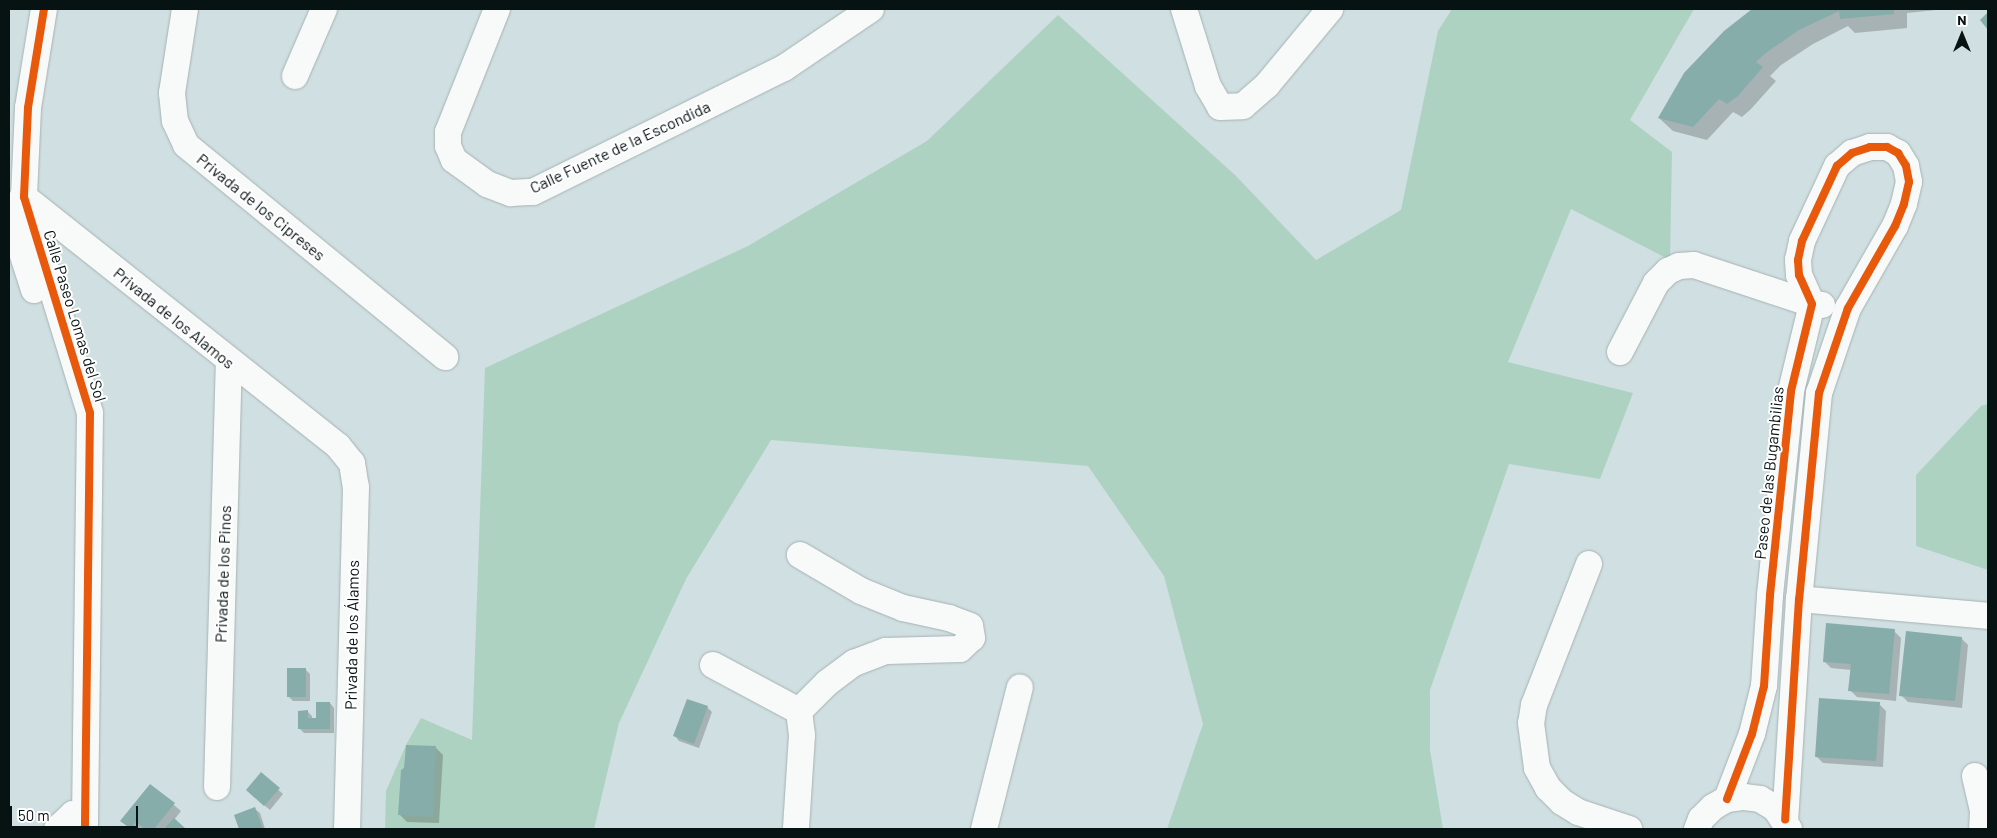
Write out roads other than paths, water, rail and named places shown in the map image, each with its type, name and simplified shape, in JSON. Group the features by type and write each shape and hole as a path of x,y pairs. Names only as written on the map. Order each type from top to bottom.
{"street":[{"path":"9,138 10,107 26,9"},
{"name":"Calle Paseo Lomas del Sol","path":"44,9 14,203 90,413 80,824"},
{"name":"Privada de los Cipreses","path":"185,9 172,94 175,121 186,146 445,357"},
{"path":"294,76 324,9"},
{"name":"Calle Fuente de la Escondida","path":"497,9 448,132 448,146 454,160 487,184 511,193 533,192 784,68 871,9"},
{"path":"1184,9 1208,86 1220,107 1243,106 1267,85 1330,9"},
{"path":"1787,825 1799,599 1819,393 1848,308 1895,226 1904,204 1909,182 1906,166 1898,153 1887,148 1870,147 1852,153 1837,166 1802,241 1798,260 1799,275 1812,304"},
{"name":"Privada de los Alamos","path":"14,203 229,362 338,446"},
{"path":"1620,352 1656,283 1668,271 1679,266 1694,265 1812,304 1848,308"},
{"name":"Paseo de las Bugambilias","path":"1728,799 1752,734 1764,686 1771,586 1791,391 1812,304"},
{"name":"Privada de los Pinos","path":"217,787 229,362"},
{"name":"Privada de los Álamos","path":"338,446 352,463 356,487 348,829"},
{"path":"799,711 827,683 854,663 886,651 960,649 972,638 970,626 949,618 902,608 869,594 800,555"},
{"path":"1589,564 1534,705 1531,724 1535,760 1537,768 1548,788 1562,802 1578,812 1629,829"},
{"path":"1799,599 1988,616"},
{"path":"713,665 799,711"},
{"path":"984,829 1020,687"},
{"path":"796,829 802,735 799,711"},
{"path":"1975,776 1983,812 1982,829"},
{"path":"1697,829 1701,819 1713,807 1728,799 1744,797 1760,800 1775,808 1787,825"}]}
